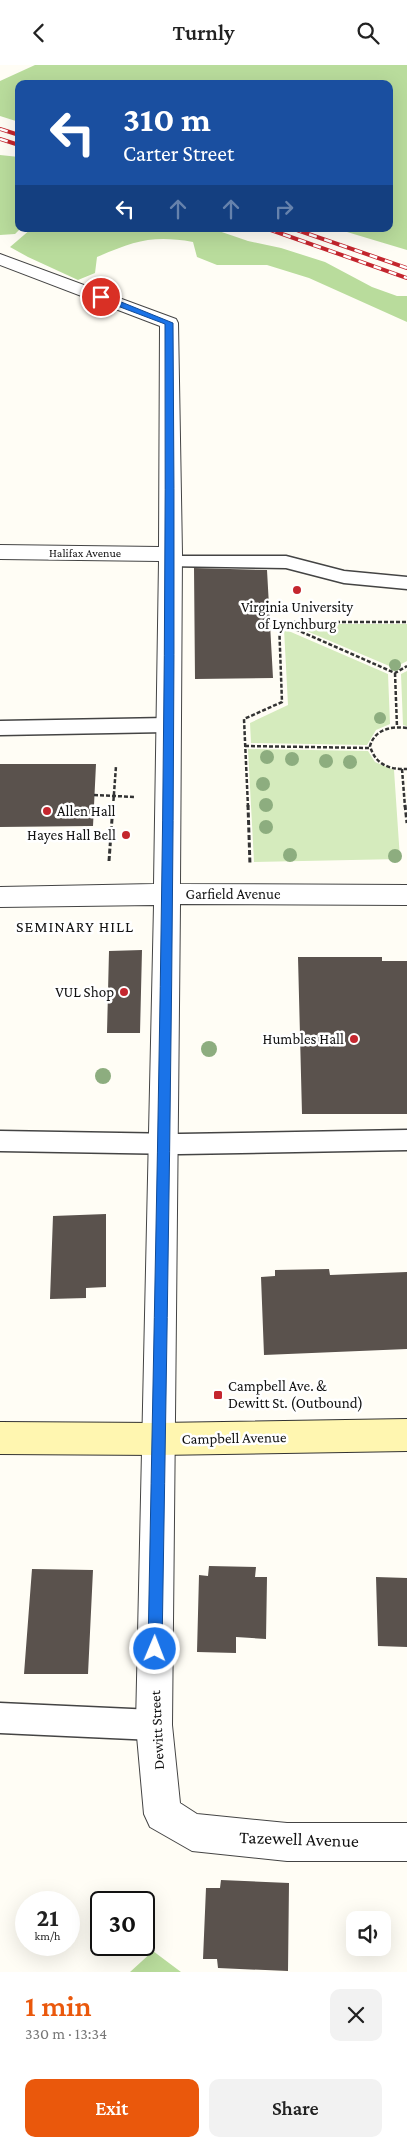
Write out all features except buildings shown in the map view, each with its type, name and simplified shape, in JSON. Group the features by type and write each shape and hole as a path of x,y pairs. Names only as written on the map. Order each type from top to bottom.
{"main road":[{"name":"Campbell Avenue","path":"0,1438 158,1439 407,1435"}],"street":[{"name":"Dewitt Street","path":"0,259 169,323 171,558 167,725 168,895 154,1725 163,1813 192,1833"},
{"name":"Halifax Avenue","path":"0,553 171,558"},
{"name":"Garfield Avenue","path":"0,897 407,895"},
{"name":"Tazewell Avenue","path":"192,1833 287,1842 407,1842"}],"lane":[{"path":"171,558 286,562 310,566 344,577 407,583"},
{"path":"0,728 167,725"},
{"path":"0,1141 164,1144 407,1140"},
{"path":"0,1718 154,1725"}],"path":[{"path":"279,622 407,622"},
{"path":"279,622 395,673"},
{"path":"250,868 244,719 282,702 279,622"},
{"path":"395,673 407,666"},
{"path":"395,673 397,727"},
{"path":"407,728 388,727 375,735 371,740 370,748 373,757 386,767 407,769"},
{"path":"245,746 370,748"},
{"path":"109,861 116,766"},
{"path":"402,769 407,823"},
{"path":"94,795 125,795 168,804"}],"green space":[{"path":"35,65 407,65 407,250 347,232 393,232 393,80 15,80 15,121 0,116 0,81"},
{"path":"0,155 15,157 15,232 17,232 15,234 0,235"},
{"path":"28,232 222,232 325,262 372,287 397,296 407,296 407,322 309,278 267,265 217,265 197,257 193,242 155,239 133,243 97,257 95,273 78,280 10,247"},
{"path":"290,624 407,624 407,661 394,668"},
{"path":"284,629 388,674 390,724 376,730 367,745 251,743 250,723 288,705"},
{"path":"407,671 407,726 403,725 401,674"},
{"path":"248,749 368,751 375,762 394,770 400,859 254,862"},
{"path":"155,1952 181,1972 130,1972 148,1956 155,1956"}],"railway":[{"path":"0,129 15,134"},
{"path":"0,139 15,144"},
{"path":"277,232 407,278"},
{"path":"303,232 407,268"}],"place":[{"name":"Virginia University of Lynchburg","path":"297,590"},
{"name":"Allen Hall","path":"47,811"},
{"name":"Hayes Hall Bell","path":"126,835"},
{"name":"VUL Shop","path":"124,992"},
{"name":"Humbles Hall","path":"354,1039"},
{"name":"Campbell Ave. & Dewitt St. (Outbound)","path":"218,1395"}],"district":[{"name":"SEMINARY HILL","path":"75,926"}],"route":[{"path":"101,297 169,323 171,554 167,725 168,895 155,1649"}]}
